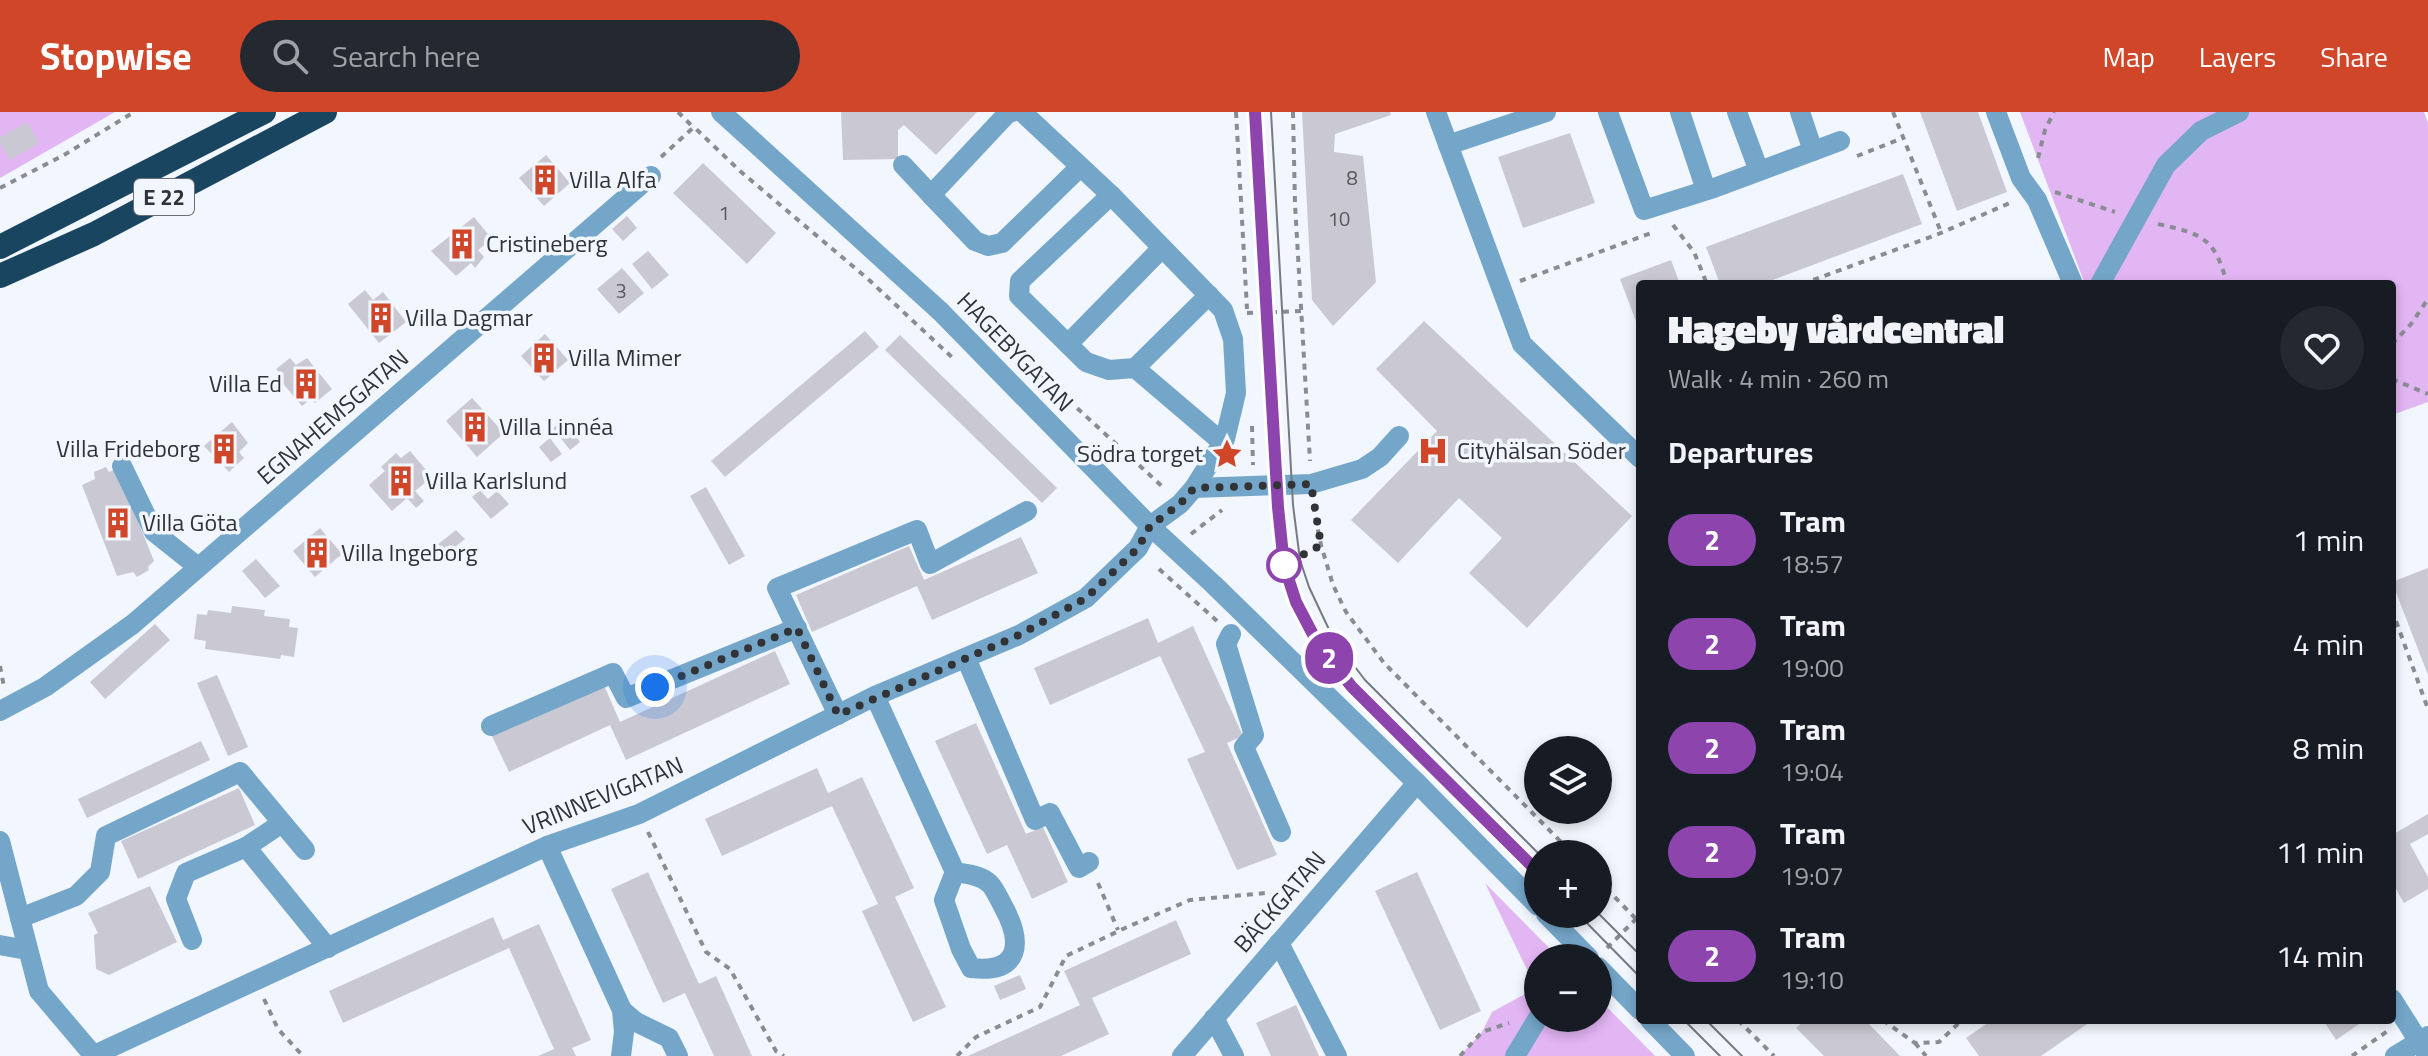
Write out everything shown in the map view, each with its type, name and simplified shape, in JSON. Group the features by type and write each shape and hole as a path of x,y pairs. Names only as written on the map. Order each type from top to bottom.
{"highway":[{"name":"E 22","path":"0,247 264,112"},
{"name":"E 22","path":"0,276 94,234 325,112"}],"street":[{"name":"HAGEBYGATAN","path":"721,112 941,312 1150,526 1417,783 1524,892"},
{"path":"931,195 1012,112"},
{"path":"1022,112 1111,195 1223,310 1233,339 1236,393 1223,443 1180,504 1150,526"},
{"path":"1436,112 1522,344 1636,454"},
{"path":"1448,145 1546,112"},
{"path":"1608,112 1644,210 1840,141"},
{"path":"1680,112 1706,190"},
{"path":"1737,112 1759,171"},
{"path":"1800,112 1813,151"},
{"path":"1996,112 2021,178 2037,200 2071,280"},
{"path":"2102,280 2166,165 2201,131 2239,112"},
{"path":"903,165 975,241 988,246 1002,243 1080,167"},
{"name":"EGNAHEMSGATAN","path":"0,711 45,687 133,624 651,176"},
{"path":"1111,195 1020,281 1019,296 1086,362 1109,370 1135,368 1209,295"},
{"path":"1068,344 1162,248"},
{"path":"1135,368 1223,443"},
{"path":"1194,488 1312,494 1362,469 1380,457 1399,436"},
{"path":"122,466 154,532 198,567"},
{"path":"838,715 777,588 917,530 930,564 1027,511"},
{"name":"VRINNEVIGATAN","path":"93,1056 547,846 639,814 875,696 1019,635 1086,598 1138,548 1150,526"},
{"path":"491,726 613,673 626,698 797,628"},
{"path":"1231,634 1226,644 1254,735 1244,747 1281,832"},
{"path":"966,658 1035,820 1050,813 1079,868 1089,862"},
{"path":"875,696 955,872 944,900 961,949 971,968 988,970 1006,964 1015,950 1014,926 1008,915 990,883 975,875 955,872"},
{"path":"20,918 76,896 100,872 106,836 240,772 305,850"},
{"name":"BÄCKGATAN","path":"1182,1056 1417,783"},
{"path":"192,940 176,899 186,873 246,847 282,823"},
{"path":"0,841 39,991 93,1056"},
{"path":"547,846 622,1010 624,1032 621,1056"},
{"path":"246,847 328,948"},
{"path":"1562,928 1580,944"},
{"path":"1279,943 1337,1056"},
{"path":"0,945 27,950"},
{"path":"1612,977 1636,1005"},
{"path":"2395,1056 2425,1044 2396,1004"},
{"path":"622,1010 636,1022 669,1038 678,1056"},
{"path":"1214,1018 1234,1056"},
{"path":"1654,1024 1685,1056"},
{"path":"1515,1056 1530,1032"}],"path":[{"path":"0,188 64,155 134,112"},
{"path":"678,112 740,171 868,279 956,361"},
{"path":"1293,112 1295,204 1312,494 1325,558 1346,612 1384,663 1559,840"},
{"path":"1893,112 1941,233"},
{"path":"2028,187 2054,112"},
{"path":"651,176 656,161 694,127"},
{"path":"1673,225 1694,252 1705,280"},
{"path":"2396,340 2428,299"},
{"path":"1247,313 1302,311"},
{"path":"2396,381 2428,394"},
{"path":"1159,569 1174,549 1200,525"},
{"path":"1138,548 1231,634"},
{"path":"2396,621 2428,709"},
{"path":"639,814 706,952 730,969 776,1051 784,1056"},
{"path":"1089,862 1119,931"},
{"path":"957,1056 976,1037 1040,1007 1066,956 1190,900 1266,893 1305,913"},
{"path":"1612,894 1636,919"},
{"path":"1612,945 1636,923"},
{"path":"256,982 278,1029 303,1056"},
{"path":"1460,1056 1482,1032 1510,1023"},
{"path":"1742,1024 1774,1056"},
{"path":"1889,1024 1915,1043 1926,1056"},
{"path":"1915,1043 1939,1042 1958,1024"}],"shaded area":[{"path":"0,112 115,112 0,178"},
{"path":"2020,112 2424,112 2428,123 2428,402 2396,414 2396,280 2083,280"},
{"path":"1485,883 1524,923 1524,928 1529,928 1545,944 1524,944 1524,963"},
{"path":"1524,995 1524,1032 1612,1032 1612,1012 1655,1056 1460,1056 1482,1032 1492,1012"}],"building":[{"path":"841,112 977,112 936,155 904,125 898,130 898,159 843,160"},
{"path":"1302,112 1390,112 1391,115 1335,134 1334,152 1363,156 1376,282 1333,326 1312,300"},
{"path":"1920,112 1978,112 2007,192 1957,211"},
{"path":"27,122 39,143 10,160 0,138"},
{"path":"1570,133 1595,203 1523,228 1498,157"},
{"name":"Villa Alfa","path":"546,155 570,183 544,206 519,178"},
{"path":"703,163 776,233 747,264 673,193"},
{"path":"1903,174 1922,224 1773,280 1718,280 1706,247"},
{"path":"627,216 637,228 623,241 612,229"},
{"name":"Cristineberg","path":"474,217 492,239 478,250 484,257 475,268 471,263 456,276 431,251"},
{"path":"648,251 669,275 652,289 632,264"},
{"path":"1671,260 1678,280 1636,280 1636,321 1620,279"},
{"path":"622,268 644,293 619,314 597,289"},
{"name":"Villa Dagmar","path":"365,290 373,300 383,292 406,322 379,343 348,304"},
{"path":"1424,321 1632,516 1527,628 1469,573 1502,538 1459,498 1398,563 1351,520 1437,431 1376,369"},
{"path":"865,331 879,347 725,477 711,461"},
{"name":"Villa Mimer","path":"545,334 568,360 544,381 521,356"},
{"path":"900,335 1057,488 1042,503 885,350"},
{"name":"Villa Ed","path":"290,358 296,365 307,358 332,389 315,403 312,398 302,406 279,379 283,377 276,369"},
{"name":"Villa Linnéa","path":"472,398 504,433 477,457 446,421"},
{"path":"563,420 580,442 570,450 553,428"},
{"name":"Villa Frideborg","path":"232,422 248,443 239,452 244,458 229,472 204,446"},
{"path":"550,438 562,454 551,462 539,447"},
{"name":"Villa Karlslund","path":"410,451 432,477 415,491 424,501 416,508 407,498 392,511 369,485 385,471 381,467 396,453 401,458"},
{"name":"Villa Göta","path":"106,467 109,472 117,469 154,561 149,570 137,577 133,572 117,576 82,485 95,479 94,472"},
{"path":"706,487 745,556 729,565 690,496"},
{"path":"480,490 488,499 497,491 509,504 491,519 472,497"},
{"name":"Villa Ingeborg","path":"320,528 342,554 315,577 293,551"},
{"path":"456,530 465,539 444,556 436,546"},
{"path":"1021,537 1038,573 932,620 917,586 812,632 796,595 909,546 924,580"},
{"path":"256,559 280,586 265,598 242,571"},
{"path":"2428,568 2428,675 2396,592 2396,580"},
{"path":"232,606 265,610 264,616 290,619 289,627 298,628 294,657 281,655 280,659 205,649 206,641 194,639 197,614 207,615 208,610 231,613"},
{"path":"1148,618 1158,643 1193,626 1243,736 1227,743 1277,855 1237,870 1187,759 1205,752 1160,656 1050,705 1034,668"},
{"path":"155,624 170,640 105,699 90,682"},
{"path":"775,651 790,684 626,760 610,725 509,772 491,734 603,683 620,722"},
{"path":"217,675 248,747 228,756 197,683"},
{"path":"976,723 1026,834 1043,827 1068,882 1032,899 1007,845 987,854 935,741"},
{"path":"201,741 210,760 87,818 78,799"},
{"path":"817,768 828,793 862,777 914,888 895,897 946,1007 913,1022 862,911 878,904 832,806 722,856 705,819"},
{"path":"239,788 255,825 138,879 121,841"},
{"path":"2428,814 2428,834 2410,844 2428,877 2428,889 2404,903 2396,889 2396,833"},
{"path":"648,872 699,984 716,976 752,1056 714,1056 685,993 663,1003 611,889"},
{"path":"1417,872 1481,1011 1440,1030 1375,891"},
{"path":"150,886 177,942 109,975 96,969 94,935 98,933 88,913"},
{"path":"493,917 503,940 539,924 591,1040 572,1048 576,1056 538,1056 554,1049 509,948 343,1023 329,991"},
{"path":"1176,920 1191,954 1092,998 1109,1034 1061,1056 968,1056 1080,1005 1064,971"},
{"path":"1020,975 1026,989 1000,1000 994,986"},
{"path":"1296,1005 1319,1056 1271,1056 1256,1023"},
{"path":"1800,1024 1869,1024 1900,1056 1824,1056 1796,1028"},
{"path":"1986,1024 2087,1024 2041,1056 1979,1056 1966,1038"},
{"path":"2326,1024 2359,1024 2336,1040"}],"tram line":[{"path":"1255,112 1278,507 1284,565 1296,602 1319,646 1352,687 1524,858"},
{"name":"2","path":"1255,112 1278,507 1284,565 1296,602 1319,646 1352,687 1524,858"},
{"path":"1271,112 1293,505 1300,560 1309,587 1333,638 1365,680 1525,840"},
{"path":"1612,927 1636,951"},
{"path":"1592,928 1636,973"},
{"path":"1688,1024 1720,1056"},
{"path":"1710,1024 1742,1056"}],"place":[{"name":"Villa Alfa","path":"545,180"},
{"name":"Cristineberg","path":"462,244"},
{"name":"Villa Dagmar","path":"381,318"},
{"name":"Villa Mimer","path":"544,358"},
{"name":"Villa Ed","path":"306,384"},
{"name":"Villa Linnéa","path":"475,427"},
{"name":"Villa Frideborg","path":"224,449"},
{"name":"Cityhälsan Söder","path":"1433,451"},
{"name":"Södra torget","path":"1227,454"},
{"name":"Villa Karlslund","path":"401,481"},
{"name":"Villa Göta","path":"118,523"},
{"name":"Villa Ingeborg","path":"317,553"}],"route":[{"path":"655,687 797,628 838,715 875,696 1019,635 1086,598 1138,548 1150,526 1180,504 1194,488 1311,484 1321,545 1284,565"}]}
